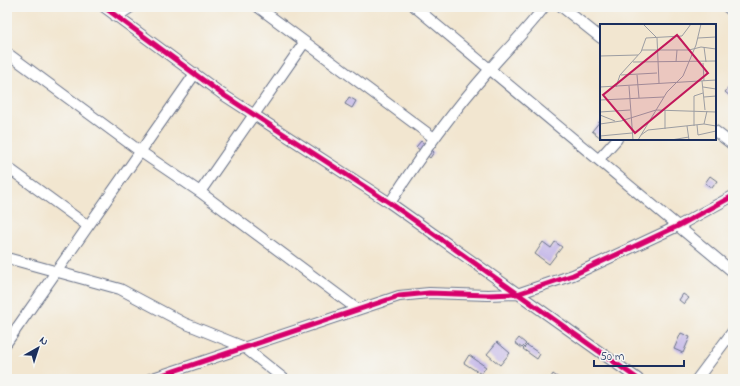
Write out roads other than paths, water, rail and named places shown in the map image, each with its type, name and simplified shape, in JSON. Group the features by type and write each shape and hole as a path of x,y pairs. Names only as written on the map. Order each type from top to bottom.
{"street":[{"path":"104,7 194,75 253,115 390,203 517,294 584,339 638,379"},
{"path":"116,17 131,7"},
{"path":"258,7 304,43 434,138"},
{"path":"415,7 733,272"},
{"path":"390,203 434,138 490,69 527,30 544,7"},
{"path":"562,7 600,37"},
{"path":"727,7 733,12"},
{"path":"200,192 304,43"},
{"path":"7,53 141,152 200,192 356,309"},
{"path":"7,342 194,75"},
{"path":"716,132 733,146"},
{"path":"599,159 616,140"},
{"path":"7,167 88,226"},
{"path":"150,379 356,309 399,296 421,294 517,294 573,275 678,226 733,196"},
{"path":"7,258 120,289 184,323 244,347 284,379"},
{"path":"697,379 733,331"}]}
